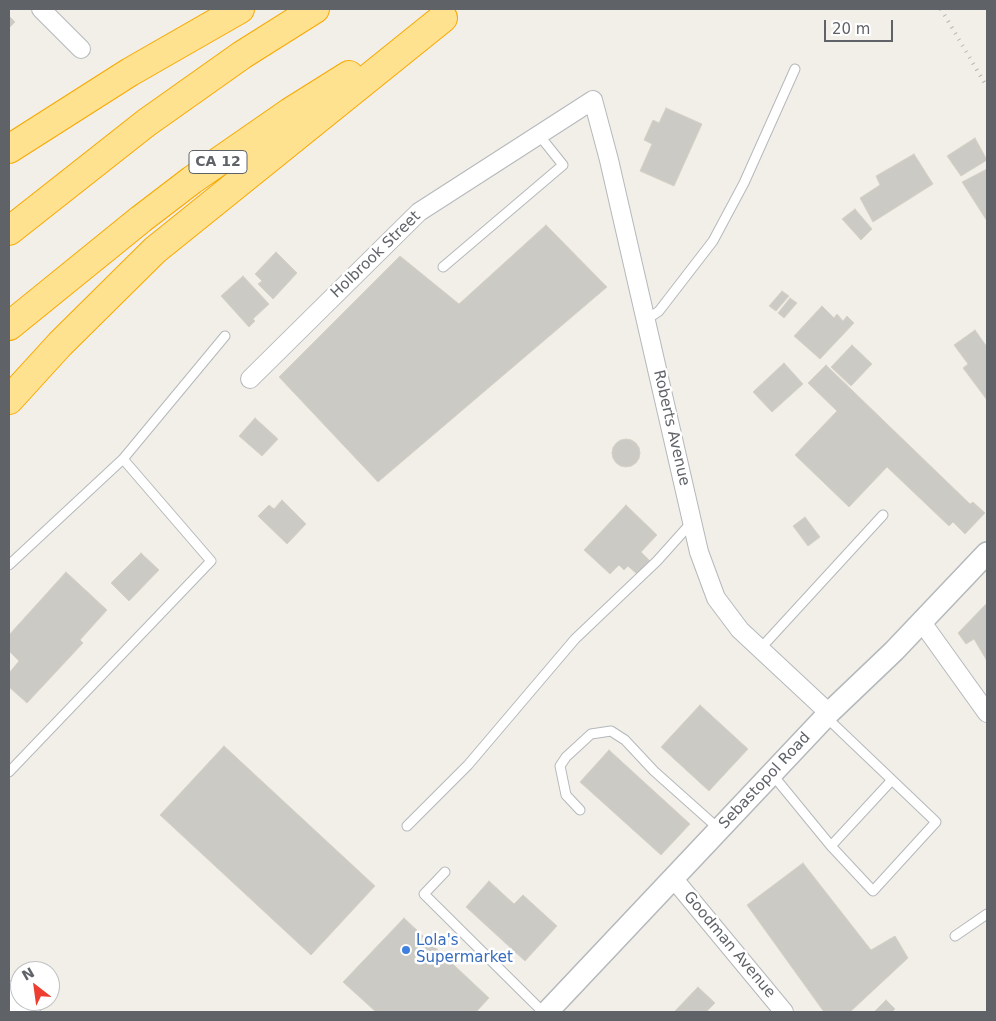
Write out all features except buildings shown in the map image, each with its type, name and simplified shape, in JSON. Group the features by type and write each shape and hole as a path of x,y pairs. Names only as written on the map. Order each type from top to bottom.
{"highway":[{"path":"9,149 130,72 240,9"},
{"path":"9,231 146,123 242,55 315,9"},
{"path":"9,400 74,331 156,250 451,13"},
{"name":"CA 12","path":"9,326 141,219 236,149 327,88 451,13"}],"main road":[{"path":"9,994 28,1012"}],"street":[{"path":"41,9 81,49"},
{"name":"Roberts Avenue","path":"593,100 609,160 699,552 716,598 740,630 827,715"},
{"name":"Holbrook Street","path":"250,379 419,212 593,100"},
{"name":"Sebastopol Road","path":"545,1012 827,715 894,651 987,553"},
{"path":"921,621 987,713"},
{"name":"Goodman Avenue","path":"673,878 784,1012"}],"lane":[{"path":"646,320 659,310 713,241 744,183 795,69"},
{"path":"443,267 563,165 539,135"},
{"path":"9,565 122,459 225,336"},
{"path":"9,772 211,561 122,459"},
{"path":"760,649 883,515"},
{"path":"407,826 468,765 575,639 657,561 692,522"},
{"path":"772,774 831,846 873,891 936,822 827,715"},
{"path":"580,810 566,795 560,766 566,757 591,734 612,731 625,740 648,765 719,830"},
{"path":"831,846 892,780"},
{"path":"445,872 424,894 545,1012"},
{"path":"955,936 987,914"}],"railway":[{"path":"941,9 987,87"}],"place":[{"name":"Lola's Supermarket","path":"406,950"}]}
